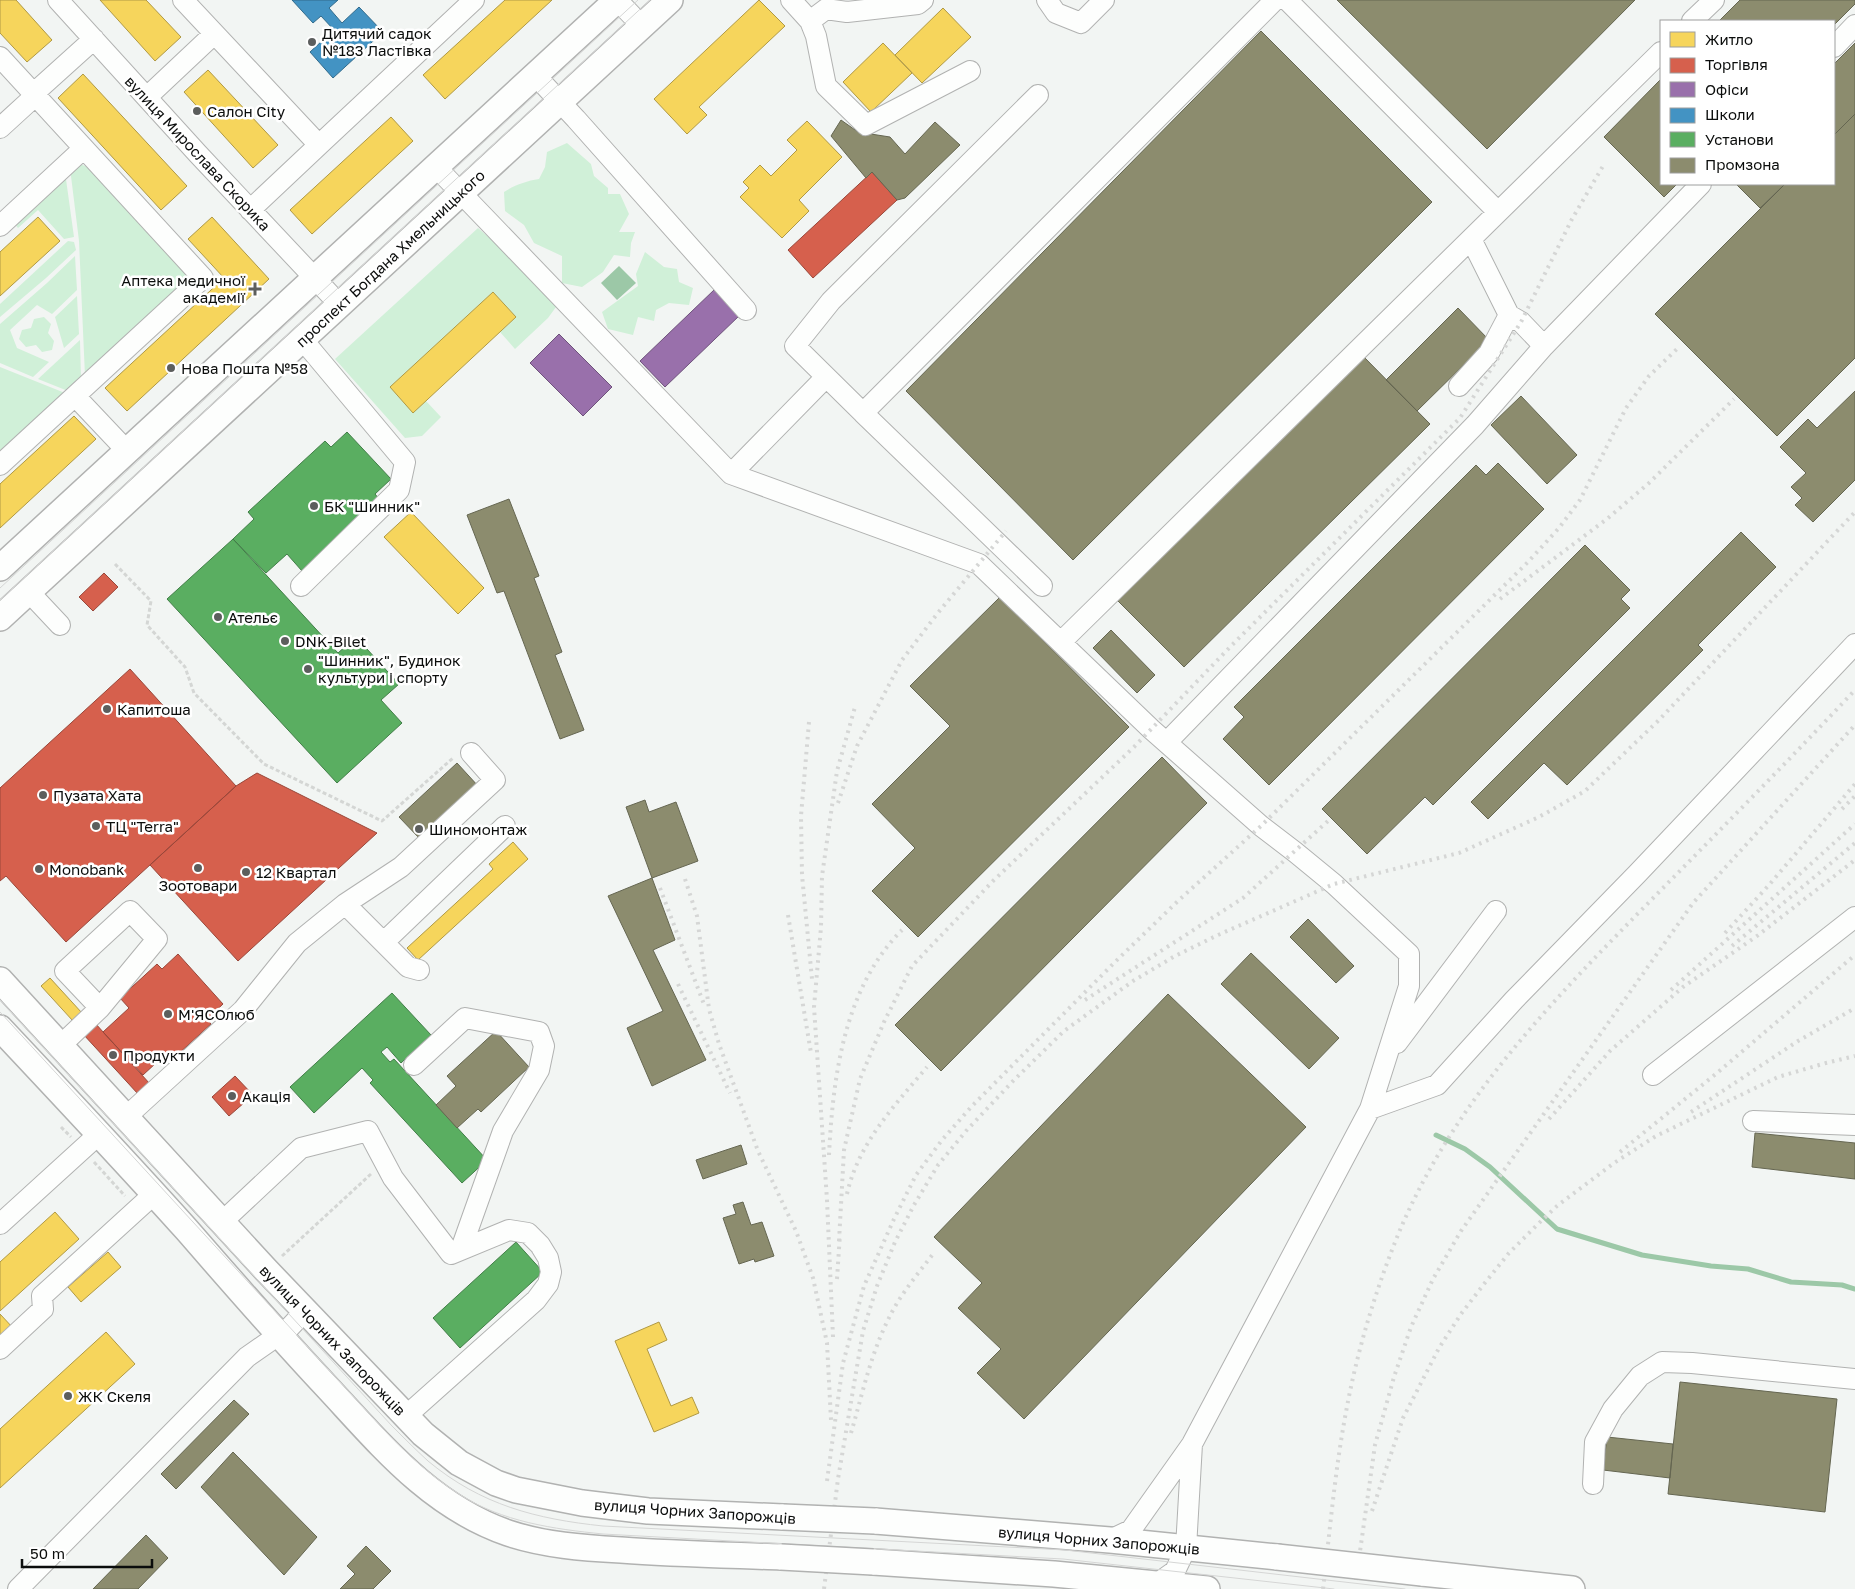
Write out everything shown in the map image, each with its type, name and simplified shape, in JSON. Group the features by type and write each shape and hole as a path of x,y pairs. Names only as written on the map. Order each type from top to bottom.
{"main road":[{"path":"29,592 1,566 617,0"},
{"name":"проспект Богдана Хмельницького","path":"0,618 670,0"},
{"name":"вулиця Чорних Запорожців","path":"0,980 266,1270 406,1416 436,1446 459,1463 496,1483 516,1490 582,1503 648,1511 875,1521 1110,1540 1277,1556 1572,1589"},
{"path":"0,1028 154,1194 278,1334 395,1460 414,1479 452,1506 488,1525 528,1538 588,1548 873,1562 1045,1573 1207,1589"}],"street":[{"name":"вулиця Мирослава Скорика","path":"58,0 250,210 340,304"},
{"path":"184,0 319,145"},
{"path":"250,210 474,0"},
{"path":"617,0 642,26"},
{"path":"791,0 810,21 816,36 826,86 866,126 970,71"},
{"path":"810,21 826,9 847,12 918,4 923,0"},
{"path":"1047,0 1056,13 1081,23 1104,0"},
{"path":"863,413 1275,0"},
{"path":"1286,0 1498,212"},
{"path":"1693,20 1714,0"},
{"path":"1835,45 1855,25"},
{"path":"147,97 214,34"},
{"path":"0,128 94,39"},
{"path":"1061,642 1660,53"},
{"path":"0,57 203,278 0,465"},
{"path":"535,75 746,310"},
{"path":"1038,95 831,301 795,346 1042,586"},
{"path":"0,226 83,149"},
{"path":"436,167 731,474 979,564 1166,742 1261,826 1334,884 1409,954 1409,986 1370,1109 1192,1444 1131,1530 1110,1540"},
{"path":"1166,742 1475,425 1544,346 1700,185"},
{"path":"1471,239 1509,315 1521,322 1544,346"},
{"path":"1459,386 1489,352 1509,315"},
{"path":"301,586 399,490 405,462 302,339"},
{"path":"731,474 826,377"},
{"path":"75,396 127,450"},
{"path":"29,592 60,625"},
{"path":"1370,1109 1437,1085 1514,1000 1637,874 1855,644"},
{"path":"126,1117 242,1010 297,943 345,904 401,867 495,780 470,753"},
{"path":"384,942 505,826"},
{"path":"345,904 408,967 418,970"},
{"path":"60,1046 100,1008 157,939 130,910 65,971 100,1008"},
{"path":"1389,1053 1496,911"},
{"path":"1654,1075 1855,917"},
{"path":"414,1065 465,1018 539,1032 544,1046 539,1070 503,1131 461,1249"},
{"path":"1753,1121 1855,1125"},
{"path":"223,1222 301,1148 368,1131 393,1178 451,1254 510,1230 528,1233 540,1245 548,1258 551,1272 548,1284 536,1300 406,1416"},
{"path":"0,1224 99,1134"},
{"path":"0,1349 43,1309 42,1296 154,1194"},
{"path":"18,1589 247,1357 290,1327 305,1311"},
{"path":"1593,1484 1595,1442 1613,1409 1640,1376 1662,1362 1692,1363 1855,1379"},
{"path":"1158,1583 1174,1571 1186,1548 1192,1444"}],"path":[{"path":"115,564 151,600 147,625 185,667 194,692 264,764 382,821 455,756 470,753"},
{"path":"266,1270 384,1162"}],"shaded area":[{"path":"567,143 591,164 594,176 608,188 608,194 620,194 629,214 619,232 635,232 631,243 630,257 614,255 603,272 582,287 562,283 562,256 534,243 524,225 505,211 504,192 512,187 539,179 545,167 547,152"},
{"path":"80,164 93,169 187,270 189,278 85,376 79,241 70,168"},
{"path":"65,172 74,237 64,239 38,210 18,228 12,221"},
{"path":"478,228 501,248 556,307 548,318 515,349 500,332 516,317 493,292 390,387 413,412 426,401 441,417 422,436 405,438 335,359"},
{"path":"68,241 74,242 76,250 0,317 0,304"},
{"path":"645,252 664,267 677,269 679,282 693,288 689,305 669,303 656,310 654,321 638,317 633,335 608,329 602,312 638,286 636,274"},
{"path":"75,256 77,290 52,314 37,305 10,330 17,348 49,362 33,377 0,363 0,324"},
{"path":"619,266 636,283 617,300 601,283"},
{"path":"77,296 79,334 64,348 55,317"},
{"path":"44,317 51,324 48,333 54,341 52,350 42,352 36,345 26,347 19,339 22,330 31,328 34,319"},
{"path":"80,340 81,379 68,391 38,379"},
{"path":"0,367 65,393 0,454"}],"building: Житло":[{"path":"0,0 16,0 52,40 27,62 0,33"},
{"path":"100,0 146,0 181,37 155,61"},
{"path":"505,0 552,0 445,99 423,75"},
{"path":"759,0 785,26 699,107 707,115 687,134 654,99"},
{"path":"943,8 971,37 922,83 895,55"},
{"path":"883,43 912,73 871,112 843,82"},
{"path":"208,70 278,145 253,168 184,92"},
{"path":"83,74 187,186 161,210 58,98"},
{"path":"391,117 413,141 312,234 290,210"},
{"path":"807,121 842,157 799,200 809,211 782,238 740,197 749,188 743,182 760,165 771,176 797,150 787,140"},
{"path":"38,217 60,241 0,296 0,252"},
{"path":"212,217 269,279 127,411 105,388 224,278 188,239"},
{"path":"493,292 516,317 413,413 390,387"},
{"path":"74,416 96,439 0,528 0,484"},
{"path":"411,512 484,588 458,614 384,537"},
{"path":"513,842 528,859 418,960 407,948 493,869 489,864"},
{"path":"50,978 82,1013 73,1021 41,986"},
{"path":"55,1212 79,1239 0,1311 0,1262"},
{"path":"108,1252 121,1267 81,1302 68,1287"},
{"path":"0,1314 14,1329 0,1341"},
{"path":"659,1322 667,1340 647,1349 671,1406 692,1397 699,1413 654,1432 615,1341"},
{"name":"ЖК Скеля","path":"106,1332 135,1364 0,1488 0,1429"}],"building: Торгівля":[{"path":"872,172 897,200 813,278 788,250"},
{"path":"104,573 118,587 93,611 79,597"},
{"name":"ТЦ \"Terra\"","path":"130,669 236,786 66,942 6,876 0,881 0,788"},
{"name":"12 Квартал","path":"257,773 377,833 238,961 150,865 236,786"},
{"name":"М'ЯСОлюб","path":"178,954 223,1004 207,1019 211,1024 175,1057 169,1051 143,1075 103,1032 129,1008 120,998 157,964 162,969"},
{"name":"Продукти","path":"95,1023 150,1084 138,1094 83,1034"},
{"name":"Акація","path":"235,1076 253,1095 229,1116 212,1097"}],"building: Офіси":[{"path":"715,289 740,315 665,387 640,361"},
{"path":"559,334 612,387 583,416 530,363"}],"building: Школи":[{"path":"292,0 338,0 329,8 342,23 359,7 383,32 333,78 310,52 334,30 321,16 313,23"}],"building: Установи":[{"name":"БК \"Шинник\"","path":"347,432 391,479 375,494 379,499 302,571 287,554 266,573 233,539 254,519 248,512 325,441 331,447"},
{"name":"\"Шинник\", Будинок культури і спорту","path":"233,539 338,653 356,637 399,684 381,700 402,723 337,783 167,599"},
{"path":"392,993 431,1035 401,1063 387,1047 381,1052 390,1062 394,1059 487,1160 462,1183 370,1083 373,1080 362,1068 314,1113 290,1087"},
{"path":"516,1242 543,1272 460,1348 433,1318"}],"building: Промзона":[{"path":"1337,0 1635,0 1487,149"},
{"path":"1740,0 1855,0 1855,4 1835,24 1835,20 1720,20"},
{"path":"1261,31 1432,202 1073,560 906,391"},
{"path":"1855,43 1855,114 1835,134 1835,63"},
{"path":"1660,80 1660,185 1676,185 1664,197 1604,137"},
{"path":"1855,114 1855,358 1777,436 1655,314 1784,185 1835,185 1835,134"},
{"path":"841,120 858,132 890,137 905,154 935,122 960,145 905,198 897,200 872,172 866,178 831,136"},
{"path":"1737,185 1784,185 1760,208"},
{"path":"1458,308 1489,340 1417,411 1386,380"},
{"path":"1362,355 1430,424 1184,667 1116,599"},
{"path":"1855,391 1855,480 1813,522 1795,505 1802,498 1791,487 1806,473 1780,447 1808,419 1817,428"},
{"path":"1521,396 1577,455 1547,484 1491,425"},
{"path":"1498,463 1544,509 1269,785 1223,739 1244,717 1234,707 1476,465 1486,475"},
{"path":"509,499 539,576 534,578 562,652 555,655 584,730 560,739 504,591 497,593 467,515"},
{"path":"1741,532 1776,567 1698,645 1703,650 1567,785 1544,763 1488,819 1471,802"},
{"path":"1585,545 1630,590 1621,599 1630,608 1433,805 1425,797 1367,854 1322,809"},
{"path":"1000,597 1129,727 918,937 872,891 915,848 872,804 950,726 910,686"},
{"path":"1111,630 1155,675 1137,693 1093,648"},
{"path":"1162,757 1207,803 941,1071 895,1025"},
{"path":"457,763 479,787 421,840 399,817"},
{"path":"645,800 649,812 676,802 698,861 652,878 626,807"},
{"path":"652,878 675,940 653,950 706,1060 652,1086 627,1028 663,1011 608,896"},
{"path":"1308,919 1354,966 1336,983 1290,937"},
{"path":"1251,953 1339,1038 1309,1069 1221,984"},
{"path":"1168,994 1306,1127 1024,1419 977,1373 1001,1349 958,1308 982,1283 934,1237"},
{"path":"496,1031 529,1067 481,1112 478,1109 457,1128 436,1105 456,1086 447,1076"},
{"path":"1755,1133 1855,1143 1855,1179 1752,1167"},
{"path":"741,1145 747,1164 703,1179 696,1160"},
{"path":"743,1202 751,1225 762,1222 774,1256 755,1262 754,1259 739,1264 723,1218 736,1214 733,1205"},
{"path":"1680,1382 1837,1399 1825,1512 1668,1494"},
{"path":"234,1400 249,1414 176,1489 161,1474"},
{"path":"1607,1437 1673,1444 1670,1478 1603,1470"},
{"path":"233,1452 317,1537 284,1575 201,1487"},
{"path":"146,1535 168,1558 138,1589 93,1589"},
{"path":"366,1546 391,1571 373,1589 340,1589 355,1574 347,1566"}],"waterway":[{"path":"1436,1135 1465,1149 1490,1167 1557,1229 1642,1255 1711,1266 1748,1269 1791,1282 1842,1285 1855,1289"}],"tram line":[{"path":"0,588 638,0"},
{"path":"0,600 650,0"},
{"path":"0,1000 392,1426 428,1461 468,1489 489,1499 532,1514 603,1526 1065,1550 1405,1589"},
{"path":"0,1012 394,1441 439,1480 476,1504 529,1523 603,1534 1063,1559 1334,1589"}],"railway":[{"path":"839,1241 844,1150 860,1079 884,1022 912,966 993,881 1134,747 1231,646 1460,418 1521,322 1572,219 1603,166"},
{"path":"827,1481 843,1363 864,1286 916,1175 942,1140 972,1106 1116,961 1179,900 1261,826 1528,562 1559,528 1580,500 1626,408 1649,376 1679,347"},
{"path":"1500,599 1607,519 1649,483 1734,399"},
{"path":"824,1589 838,1479 863,1331 877,1286 895,1242 938,1165 966,1131 1014,1080 1064,1031 1133,981 1175,956 1334,884 1459,853 1539,817 1585,791 1658,721 1855,512"},
{"path":"838,803 857,746 902,660 937,614 1006,531"},
{"path":"1323,1589 1342,1434 1360,1350 1371,1310 1392,1250 1415,1197 1442,1148 1474,1100 1545,1012 1583,970 1855,690"},
{"path":"833,1337 827,1200 814,1007 821,927 822,876 837,771 855,707"},
{"path":"809,722 801,816 802,875 812,979"},
{"path":"1356,1580 1375,1445 1394,1377 1411,1327 1433,1279 1461,1231 1693,903 1855,725"},
{"path":"1725,933 1769,885 1855,784"},
{"path":"1842,809 1855,796"},
{"path":"1085,1000 1243,898 1328,821"},
{"path":"1671,990 1855,824"},
{"path":"1732,946 1855,843"},
{"path":"1549,1119 1610,1051 1683,987 1757,936 1855,860"},
{"path":"685,879 697,916 709,1009 719,1044 758,1151 796,1231 813,1278 827,1343 831,1420"},
{"path":"660,888 705,1007"},
{"path":"788,915 811,1053"},
{"path":"829,1155 834,1095 839,1064 854,1006 882,953 902,930"},
{"path":"1620,1152 1717,1073 1855,955"},
{"path":"678,984 730,1093"},
{"path":"1691,1112 1798,1041 1855,1008"},
{"path":"1372,1511 1403,1418 1439,1348 1461,1314 1509,1253 1557,1206 1614,1163 1656,1136 1778,1077 1855,1056"},
{"path":"847,1194 852,1176 868,1142 890,1111 927,1067"},
{"path":"837,1279 840,1234"},
{"path":"851,1433 871,1362 892,1311 933,1254"}],"place":[{"name":"Дитячий садок №183 Ластівка","path":"312,42"},
{"name":"Салон City","path":"197,111"},
{"name":"Аптека медичної академії","path":"255,289"},
{"name":"Нова Пошта №58","path":"171,368"},
{"name":"БК \"Шинник\"","path":"314,506"},
{"name":"Ательє","path":"218,617"},
{"name":"DNK-Bilet","path":"285,641"},
{"name":"\"Шинник\", Будинок культури і спорту","path":"308,669"},
{"name":"Капитоша","path":"107,709"},
{"name":"Пузата Хата","path":"43,795"},
{"name":"ТЦ \"Terra\"","path":"96,826"},
{"name":"Шиномонтаж","path":"419,829"},
{"name":"Зоотовари","path":"198,868"},
{"name":"Monobank","path":"39,869"},
{"name":"12 Квартал","path":"246,872"},
{"name":"М'ЯСОлюб","path":"168,1014"},
{"name":"Продукти","path":"113,1055"},
{"name":"Акація","path":"232,1096"},
{"name":"ЖК Скеля","path":"68,1396"}]}
